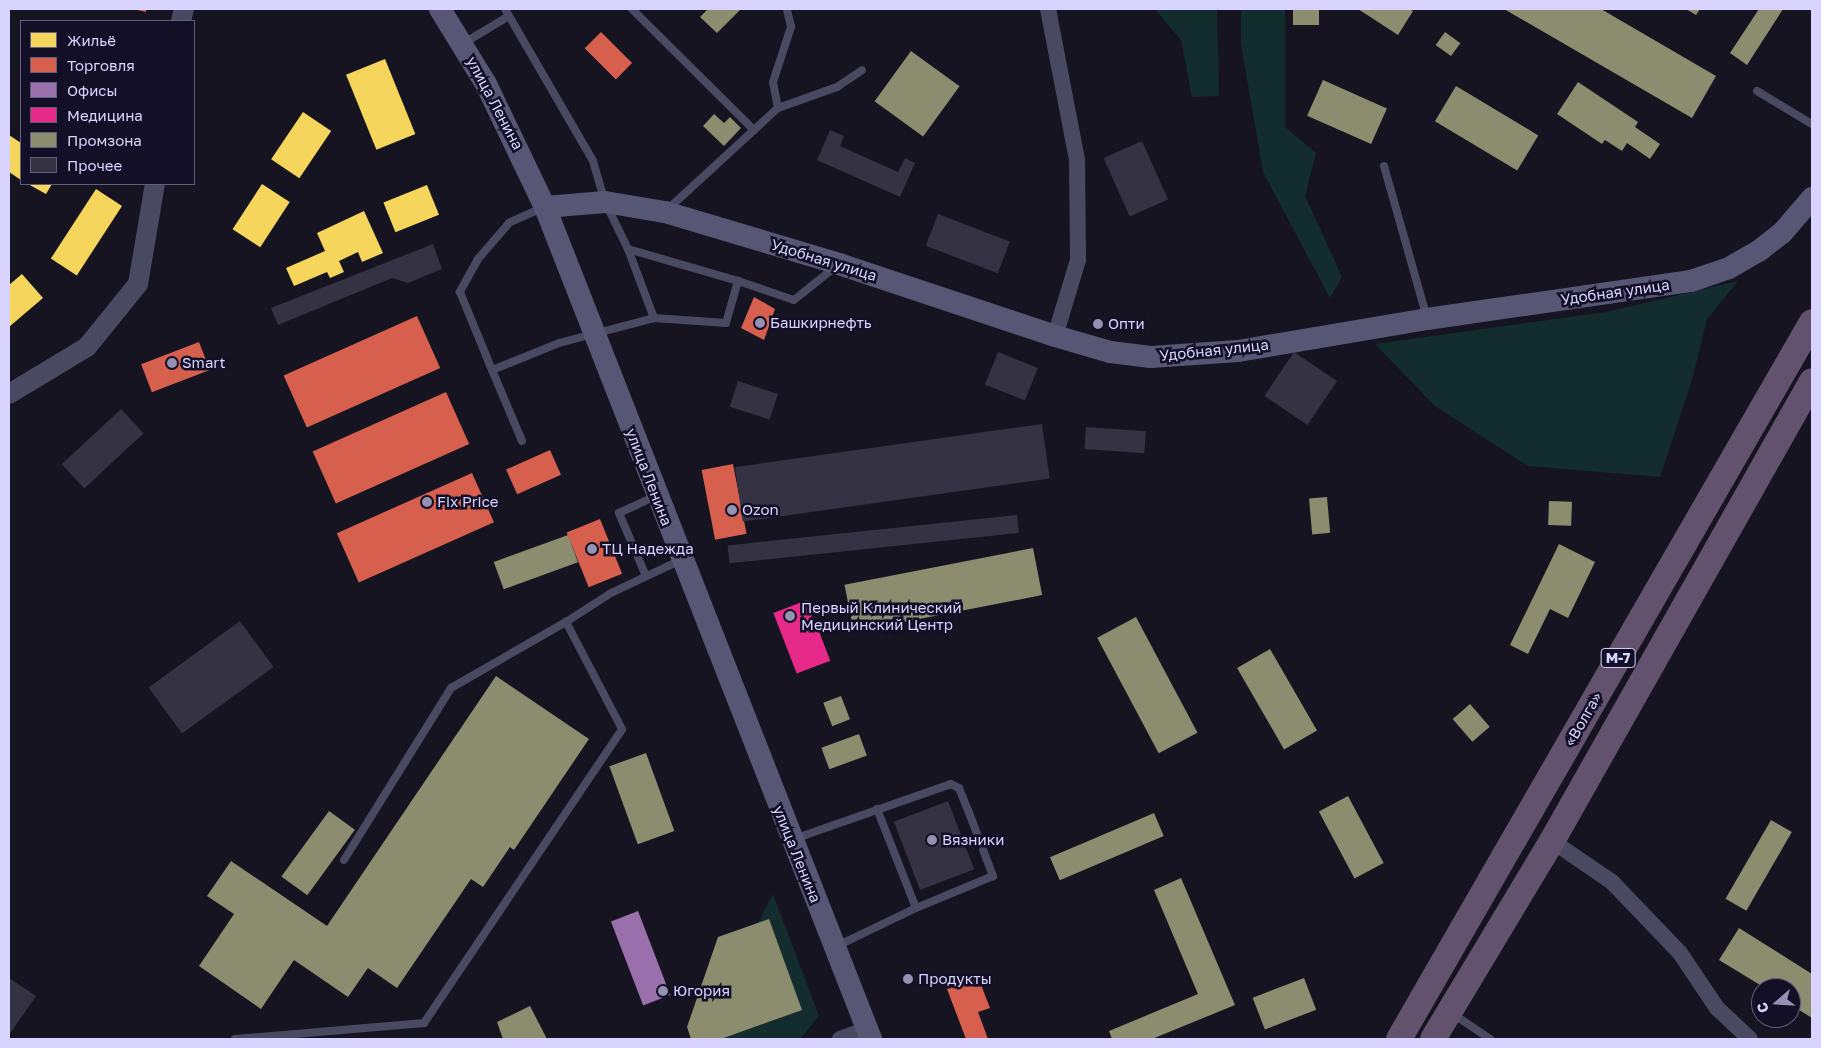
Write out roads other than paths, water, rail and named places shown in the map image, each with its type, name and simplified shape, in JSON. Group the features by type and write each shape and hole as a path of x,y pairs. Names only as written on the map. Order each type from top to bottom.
{"highway":[{"name":"«Волга»","path":"1398,1039 1812,322"},
{"name":"М-7","path":"1433,1039 1552,841 1812,381"}],"main road":[{"name":"улица Ленина","path":"440,9 463,43 520,149 545,207 681,560 869,1034"},
{"name":"Удобная улица","path":"545,207 605,202 665,212 839,264 1055,336 1110,352 1151,357 1192,355 1691,281 1729,268 1760,250 1782,233 1812,198"}],"street":[{"path":"1048,9 1077,160 1078,260 1055,336"},
{"path":"9,394 87,347 138,284 155,185"},
{"path":"1552,841 1612,882 1680,953 1717,1008 1750,1039"},
{"path":"840,1039 869,1034"}],"lane":[{"path":"505,9 593,161 605,202 628,249 654,318"},
{"path":"632,9 754,130"},
{"path":"778,108 773,82 791,27 787,9"},
{"path":"463,43 510,16"},
{"path":"665,212 778,108 836,87 862,70"},
{"path":"1757,91 1812,124"},
{"path":"1384,166 1427,319"},
{"path":"522,441 460,292 478,259 509,223 545,207"},
{"path":"628,249 738,281 794,300 839,264"},
{"path":"492,370 594,333 654,318 726,322 738,281"},
{"path":"646,576 619,513 656,496"},
{"path":"344,860 452,688 566,622 611,593 681,560"},
{"path":"235,1039 424,1023 622,729 566,622"},
{"path":"792,840 950,784 959,788 968,810 993,876 916,908 834,948"},
{"path":"877,809 916,908"},
{"path":"1449,1012 1490,1039"}],"place":[{"name":"Башкирнефть","path":"760,323"},
{"name":"Опти","path":"1098,324"},
{"name":"Smart","path":"172,363"},
{"name":"Fix Price","path":"427,502"},
{"name":"Ozon","path":"732,510"},
{"name":"ТЦ Надежда","path":"592,549"},
{"name":"Первый Клинический Медицинский Центр","path":"790,616"},
{"name":"Вязники","path":"932,840"},
{"name":"Продукты","path":"908,979"},
{"name":"Югория","path":"663,991"}]}
